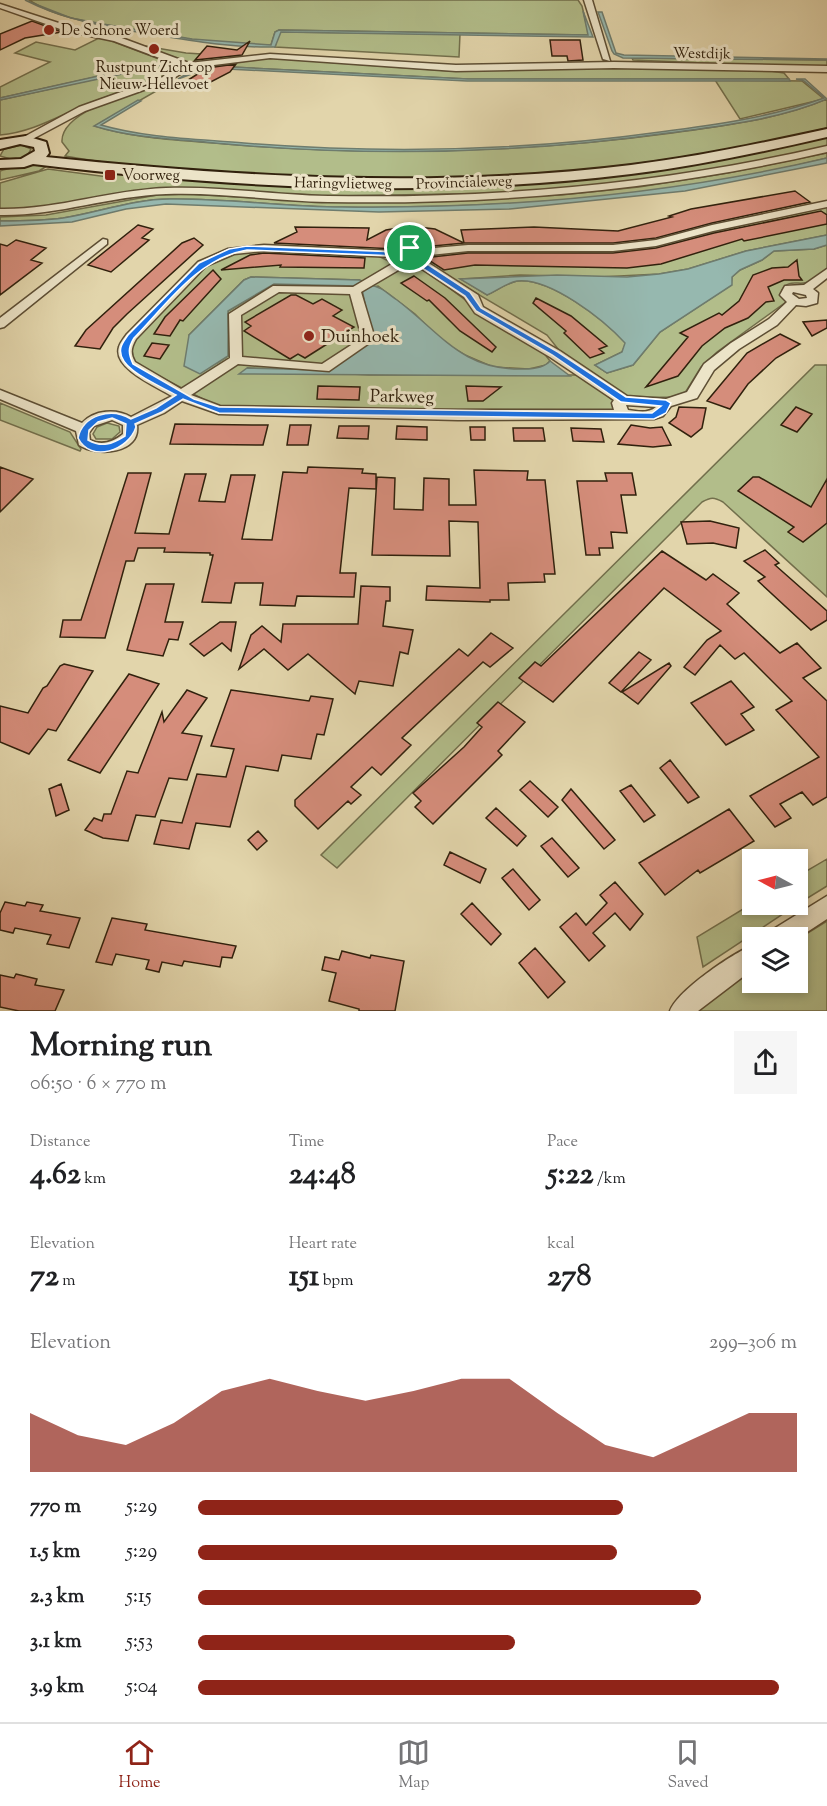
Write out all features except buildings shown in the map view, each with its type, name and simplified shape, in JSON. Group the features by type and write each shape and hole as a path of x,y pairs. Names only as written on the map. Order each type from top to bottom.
{"main road":[{"name":"Provincialeweg","path":"35,149 97,165 198,177 285,183 400,185 487,182 652,168 750,151 827,133"},
{"path":"0,145 35,149"},
{"path":"2,166 35,149"}],"street":[{"path":"588,0 607,59"},
{"path":"0,6 69,29 116,39 188,66"},
{"path":"35,149 62,122 97,103 159,82 188,66 270,56 479,68 607,59 748,68"},
{"name":"Westdijk","path":"479,68 576,65 827,69"},
{"path":"35,149 62,122"},
{"name":"Haringvlietweg","path":"0,212 32,213 57,210 142,193 165,191 288,198 424,199 584,190 672,180 827,149"},
{"path":"421,257 478,248 613,248 656,243 712,228 827,204"},
{"path":"0,324 103,242"},
{"name":"Parkweg","path":"401,258 264,248 232,251 217,256 202,264 186,279 131,337 125,347 125,356 129,365 136,370 191,401 219,410 458,415 624,407 654,416 663,411 666,403 692,395 709,367 735,346 773,322 794,302 807,303 810,293"},
{"path":"236,360 235,314 277,288 355,291 401,258 410,248 468,294 479,310 555,354 624,407"},
{"path":"827,272 810,293 827,303"},
{"path":"130,423 159,410 236,360 324,368 369,339 355,291"},
{"path":"0,394 84,429"},
{"path":"104,416 120,416 130,423 132,427 129,437 109,448 88,446 82,438 84,429 89,423 104,416"},
{"path":"796,927 827,906"},
{"path":"681,1011 705,990 742,964"}],"green space":[{"path":"29,0 578,0 582,6 589,35 279,30 275,32 271,45 238,45 83,21 55,13"},
{"path":"279,32 460,34 459,57 275,47"},
{"path":"101,37 180,67 149,82 95,101 37,126 0,135 0,100 164,64 163,62 0,98 0,87 50,62 15,53 36,42 75,50"},
{"path":"133,44 186,53 249,57 193,64"},
{"path":"269,58 450,71 599,68 764,70 784,73 789,79 468,79 212,66"},
{"path":"632,58 827,60 827,68 633,60"},
{"path":"715,80 802,81 824,99 740,119"},
{"path":"168,81 172,82 95,126 176,140 281,148 393,151 505,148 561,145 672,133 771,117 827,99 827,128 683,157 611,167 465,178 319,178 246,174 133,165 65,156 69,151 62,142 65,130 74,120 105,103"},
{"path":"827,137 827,146 712,171 633,182 507,193 333,196 186,189 53,208 0,209 0,183 48,169 108,177 118,174 282,186 410,188 662,169 743,156"},
{"path":"22,145 31,149 27,156 14,160 0,156 4,149"},
{"path":"827,153 827,158 767,172 647,192 586,198 464,206 403,207 321,207 170,199 130,203 63,218 0,221 0,217 46,215 157,195 189,194 308,201 421,201 561,195 639,187 728,173"},
{"path":"50,164 39,171 0,180 0,171 3,170 25,165"},
{"path":"827,205 827,235 746,251 688,269 659,274 599,277 520,275 461,279 487,295 513,282 530,282 545,286 576,302 626,343 622,352 595,365 607,373 633,365 660,332 731,285 732,277 740,270 762,260 774,251 814,249 827,245 827,271 809,282 791,283 785,286 782,290 786,302 717,352 701,367 685,393 675,397 623,398 562,354 547,335 432,267 428,262 433,255 441,253 633,251"},
{"path":"245,251 374,254 395,264 422,268 468,302 540,348 550,361 546,365 529,369 493,367 465,355 443,342 415,314 378,286 362,289 373,339 325,370 247,368 369,375 582,375 616,403 616,410 220,408 134,363 129,350 135,339 206,264 216,258","holes":["251,277 359,280 357,286 274,284 228,311 228,356 217,363 189,335 244,280"]},
{"path":"815,365 827,365 827,597 723,502 712,498 705,500 337,868 321,855"},
{"path":"0,403 70,432 81,449 80,451 0,420"},
{"path":"107,423 119,426 120,432 112,439 96,439 93,434 97,427"},
{"path":"827,859 827,886 808,898 808,870"},
{"path":"742,910 742,915 781,915 763,927 742,927 742,941 703,967 697,937"},
{"path":"827,921 827,1011 696,1011 742,976 742,993 808,993 808,933"}],"water":[{"path":"583,11 593,37 281,32 275,47 260,47 215,44 105,26 73,18 192,39 271,45 275,32 279,30 588,35"},
{"path":"598,12 602,12 616,53 624,55 827,60 623,58 612,51"},
{"path":"165,61 164,64 155,67 0,100 0,98"},
{"path":"212,66 468,79 789,79 790,81 467,81 208,68 178,79 197,68"},
{"path":"796,79 805,79 827,99 789,112 708,128 612,140 499,149 385,152 272,147 154,138 94,126 138,100 141,101 101,125 136,133 172,137 348,149 505,147 608,138 722,123 764,115 824,98 804,81"},
{"path":"827,158 827,163 685,191 510,209 379,212 166,204 126,209 72,222 0,226 0,221 63,218 130,203 157,200 191,199 299,206 403,207 586,197 707,182"},
{"path":"827,235 827,245 814,249 774,251 762,260 740,270 732,277 732,285 660,332 633,365 607,373 595,365 622,352 625,343 604,323 576,302 545,286 530,282 513,282 487,295 460,279 557,275 627,277 659,274 688,269 746,251"},
{"path":"251,277 360,280 364,282 357,286 274,284 228,311 228,356 200,374 184,366 189,335 244,280"},
{"path":"369,285 387,293 468,357 484,364 503,368 535,368 550,361 570,376 239,374 247,368 325,370 372,339 362,289"}],"place":[{"name":"De Schone Woerd","path":"49,30"},
{"name":"Rustpunt Zicht op Nieuw-Hellevoet","path":"154,49"},
{"name":"Voorweg","path":"110,175"},
{"name":"Duinhoek","path":"309,336"}],"route":[{"path":"410,248 398,254 372,251 247,248 217,256 202,264 131,337 125,347 125,356 129,365 183,395 159,410 130,423 132,427 129,437 117,446 102,449 88,446 84,442 82,438 84,429 96,419 112,415 120,416 130,423 146,416 159,410 183,395 191,401 219,410 654,416 663,411 666,403 624,400 555,354 479,310 468,294 419,262 424,259 423,252 410,248"}]}
